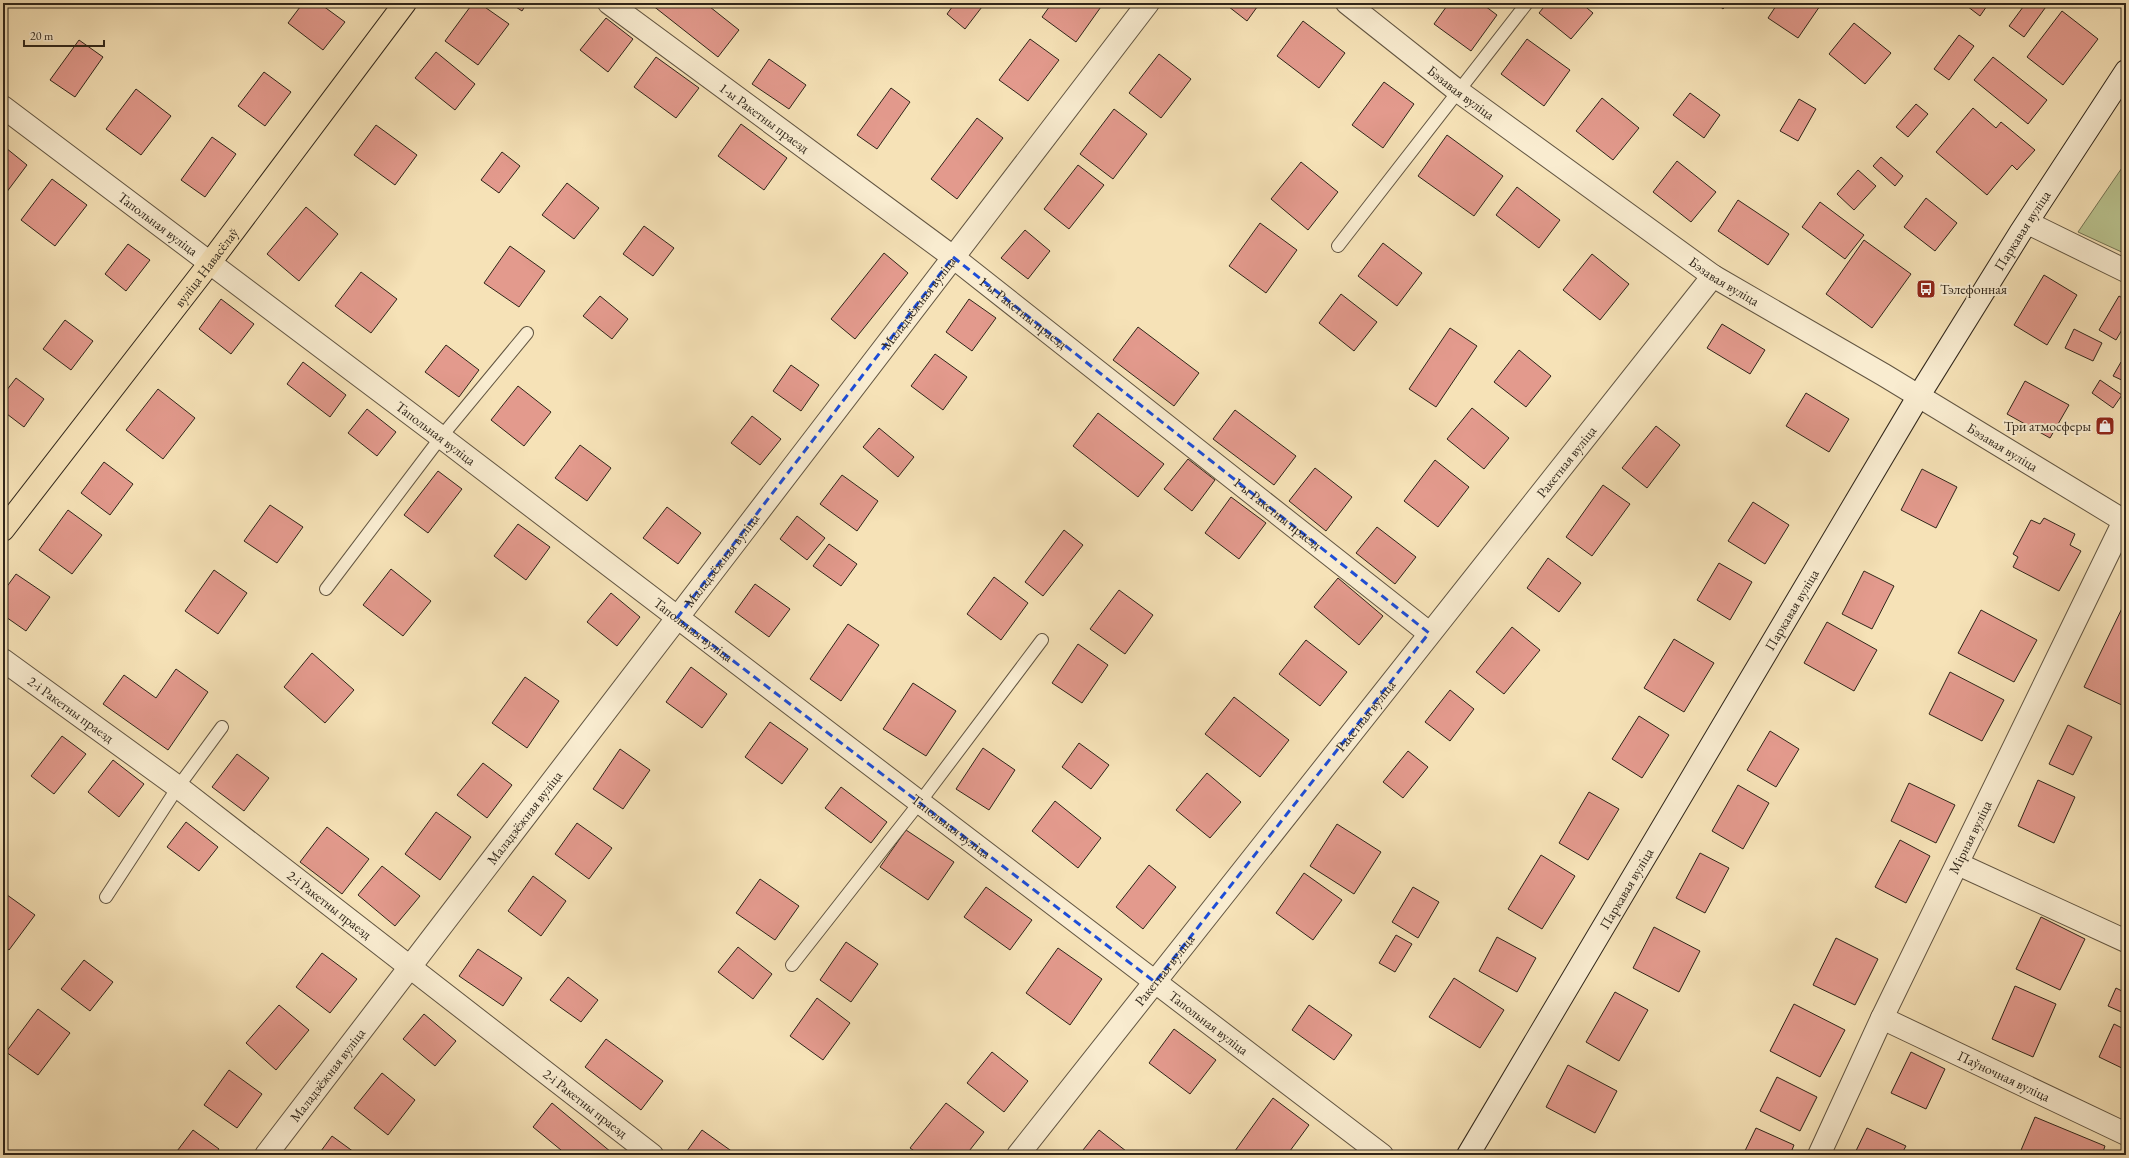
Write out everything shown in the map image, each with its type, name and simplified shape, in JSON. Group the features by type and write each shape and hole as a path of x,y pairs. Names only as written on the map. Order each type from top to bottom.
{"main road":[{"name":"вуліца Навасёлаў","path":"3,530 209,264 405,3"}],"street":[{"name":"1-ы Ракетны праезд","path":"609,3 953,257 1429,633"},
{"name":"Маладзёжная вуліца","path":"266,1155 1148,3"},
{"name":"Бэзавая вуліца","path":"1347,3 1458,91 1713,276 2125,521"},
{"name":"Паркавая вуліца","path":"1468,1155 1918,397 2126,71"},
{"name":"Тапольная вуліца","path":"3,107 209,264 441,437 1382,1155"},
{"path":"2028,224 2126,271"},
{"name":"Ракетная вуліца","path":"1018,1155 1429,633 1713,276"},
{"name":"Мірная вуліца","path":"1819,1155 1882,1018 2125,521"},
{"name":"2-і Ракетны праезд","path":"3,660 178,787 652,1155"},
{"path":"1958,864 2126,941"},
{"name":"Паўночная вуліца","path":"1882,1018 2126,1134"}],"lane":[{"path":"1338,246 1527,3"},
{"path":"326,589 441,437 527,333"},
{"path":"792,965 920,802 1042,640"},
{"path":"106,897 178,787 222,726"}],"highlighted area":[{"path":"953,257 1429,633 1155,982 677,618"}],"green space":[{"path":"2126,162 2126,254 2078,232"}],"building":[{"path":"303,3 319,3 345,22 323,50 288,23"},
{"path":"473,3 479,3 509,24 478,65 445,41"},
{"path":"510,3 527,3 522,11"},
{"path":"654,3 705,3 739,30 718,57 652,5"},
{"path":"955,3 985,3 965,29 947,14"},
{"path":"1052,3 1103,4 1076,42 1042,17"},
{"path":"1224,3 1260,3 1247,21"},
{"path":"1449,3 1481,3 1497,15 1471,51 1434,24"},
{"path":"1547,3 1581,3 1593,13 1571,39 1539,13"},
{"path":"1716,3 1729,3 1723,9"},
{"path":"1778,3 1822,3 1798,38 1768,18"},
{"path":"1963,3 1989,3 1980,16"},
{"path":"2026,3 2048,4 2024,37 2009,26"},
{"path":"2062,11 2098,39 2063,85 2027,57"},
{"path":"606,18 633,39 608,72 580,50"},
{"path":"1303,21 1345,53 1319,88 1277,56"},
{"path":"1854,23 1891,53 1865,84 1829,54"},
{"path":"1959,35 1974,46 1949,80 1934,69"},
{"path":"1030,39 1059,60 1028,101 999,80"},
{"path":"1527,39 1570,70 1544,106 1501,74"},
{"path":"79,40 103,57 75,97 50,80"},
{"path":"436,52 475,84 455,110 415,78"},
{"path":"1159,54 1191,79 1161,118 1129,93"},
{"path":"656,57 699,88 676,118 634,87"},
{"path":"1993,57 2047,100 2028,124 1974,80"},
{"path":"769,59 806,85 789,109 752,84"},
{"path":"264,72 291,92 265,126 238,106"},
{"path":"1384,82 1414,104 1383,148 1352,125"},
{"path":"891,88 910,102 877,149 857,135"},
{"path":"136,89 171,116 141,155 106,129"},
{"path":"1690,93 1720,115 1704,138 1673,115"},
{"path":"1602,98 1639,128 1613,160 1576,131"},
{"path":"1799,99 1816,109 1798,141 1780,131"},
{"path":"1916,104 1928,114 1908,137 1896,127"},
{"path":"1973,108 1996,128 2001,122 2035,150 2017,170 2012,165 1987,195 1936,152"},
{"path":"1114,109 1147,134 1113,179 1080,154"},
{"path":"977,118 1003,138 957,199 931,179"},
{"path":"741,124 787,158 764,190 718,156"},
{"path":"376,125 417,155 395,185 354,155"},
{"path":"1447,135 1503,176 1474,216 1418,176"},
{"path":"212,137 236,154 205,197 181,180"},
{"path":"6,148 27,165 6,193 3,190 3,152"},
{"path":"502,152 520,166 499,193 481,180"},
{"path":"1881,157 1903,176 1895,186 1873,166"},
{"path":"1677,161 1716,192 1691,222 1653,192"},
{"path":"1301,162 1338,192 1308,230 1271,199"},
{"path":"1078,165 1104,185 1069,229 1044,209"},
{"path":"1858,170 1876,186 1854,210 1837,194"},
{"path":"52,179 87,205 55,246 21,220"},
{"path":"567,183 599,208 574,239 542,215"},
{"path":"1517,187 1560,220 1539,248 1496,215"},
{"path":"1926,198 1957,223 1935,251 1904,227"},
{"path":"1738,200 1789,234 1768,265 1718,231"},
{"path":"1820,202 1864,235 1845,259 1802,227"},
{"path":"306,207 338,234 299,281 267,254"},
{"path":"1260,223 1297,250 1266,293 1229,266"},
{"path":"644,226 674,248 653,276 623,254"},
{"path":"1025,230 1050,251 1028,279 1001,258"},
{"path":"1864,240 1911,274 1872,328 1826,294"},
{"path":"1383,243 1422,273 1397,306 1358,276"},
{"path":"128,244 150,260 126,291 105,274"},
{"path":"510,246 545,271 519,307 484,283"},
{"path":"884,253 908,273 855,339 831,319"},
{"path":"1592,254 1629,284 1600,320 1563,290"},
{"path":"361,272 397,299 371,333 335,306"},
{"path":"2044,275 2077,295 2047,345 2014,325"},
{"path":"1341,294 1377,322 1354,351 1319,323"},
{"path":"600,296 628,319 612,339 583,316"},
{"path":"2119,296 2126,300 2126,323 2116,340 2099,330"},
{"path":"221,299 254,324 231,354 199,329"},
{"path":"969,299 996,318 972,351 946,332"},
{"path":"65,320 93,341 71,370 43,349"},
{"path":"1722,324 1765,350 1750,374 1707,348"},
{"path":"1138,327 1199,373 1174,406 1113,360"},
{"path":"1450,328 1477,346 1436,407 1409,389"},
{"path":"2074,329 2102,343 2093,361 2065,348"},
{"path":"446,345 479,370 459,397 425,372"},
{"path":"1519,350 1551,376 1526,407 1494,382"},
{"path":"935,354 967,377 943,410 911,386"},
{"path":"303,362 346,395 330,417 287,384"},
{"path":"2121,362 2126,364 2126,382 2113,376"},
{"path":"791,365 819,385 801,411 773,391"},
{"path":"16,378 44,399 24,427 3,411 3,395"},
{"path":"2100,380 2122,395 2113,408 2092,393"},
{"path":"2025,381 2069,405 2050,438 2007,414"},
{"path":"518,386 551,412 524,446 491,420"},
{"path":"158,389 195,418 163,459 126,430"},
{"path":"1806,393 1849,419 1829,452 1786,426"},
{"path":"1472,408 1509,438 1484,469 1447,439"},
{"path":"367,409 396,432 377,456 348,433"},
{"path":"1235,410 1296,456 1274,485 1213,439"},
{"path":"1098,413 1164,464 1138,497 1073,446"},
{"path":"752,416 781,439 760,465 731,443"},
{"path":"1656,426 1680,445 1647,488 1622,468"},
{"path":"879,428 914,457 898,477 863,447"},
{"path":"580,445 611,468 587,501 555,478"},
{"path":"1188,459 1215,480 1192,511 1164,489"},
{"path":"1435,460 1469,487 1438,527 1404,501"},
{"path":"104,462 133,484 110,515 81,493"},
{"path":"1315,468 1352,497 1326,531 1289,501"},
{"path":"1922,469 1957,487 1936,528 1901,510"},
{"path":"438,471 462,489 428,533 404,515"},
{"path":"842,475 878,501 857,531 820,504"},
{"path":"1603,485 1630,504 1592,556 1566,537"},
{"path":"1231,497 1266,523 1239,559 1205,533"},
{"path":"1753,502 1789,525 1765,564 1728,541"},
{"path":"270,505 303,527 277,563 244,541"},
{"path":"667,507 701,533 678,564 643,538"},
{"path":"68,510 102,535 72,574 39,550"},
{"path":"797,516 825,538 807,560 780,539"},
{"path":"2044,518 2075,534 2070,545 2081,551 2059,591 2013,567 2018,557 2013,554 2031,520 2040,524"},
{"path":"518,524 550,547 526,580 494,556"},
{"path":"1377,527 1416,557 1395,584 1356,553"},
{"path":"1064,530 1083,545 1043,596 1025,582"},
{"path":"829,544 857,564 841,586 813,566"},
{"path":"1548,558 1581,583 1559,612 1527,588"},
{"path":"1719,563 1752,582 1730,620 1697,600"},
{"path":"391,569 431,601 403,636 363,605"},
{"path":"214,570 247,593 218,634 185,611"},
{"path":"1864,571 1894,586 1872,629 1842,614"},
{"path":"16,574 50,597 26,631 3,615 3,592"},
{"path":"994,577 1028,603 1001,640 967,614"},
{"path":"1338,578 1383,616 1359,645 1314,607"},
{"path":"755,584 790,609 769,637 735,612"},
{"path":"1119,590 1153,615 1125,654 1090,629"},
{"path":"611,593 640,617 617,646 587,622"},
{"path":"2126,600 2126,707 2084,687"},
{"path":"1981,610 2037,640 2014,682 1958,653"},
{"path":"1827,622 1877,650 1854,691 1804,663"},
{"path":"848,624 879,645 841,701 810,679"},
{"path":"1512,627 1540,650 1504,694 1476,672"},
{"path":"1674,639 1714,663 1684,712 1644,688"},
{"path":"1306,640 1347,672 1320,706 1279,674"},
{"path":"1078,644 1108,665 1082,703 1052,683"},
{"path":"312,653 354,690 325,723 284,687"},
{"path":"691,667 727,694 702,728 666,702"},
{"path":"176,669 208,692 168,750 103,704 124,675 156,698"},
{"path":"1950,672 2004,700 1982,741 1929,714"},
{"path":"525,677 559,701 527,748 492,723"},
{"path":"913,683 956,711 926,756 883,729"},
{"path":"1450,690 1474,709 1450,741 1425,722"},
{"path":"1234,697 1289,740 1260,777 1205,734"},
{"path":"1639,716 1669,735 1642,778 1612,759"},
{"path":"770,722 808,749 782,784 745,757"},
{"path":"2068,725 2092,737 2073,775 2049,764"},
{"path":"1770,731 1799,749 1776,787 1747,770"},
{"path":"62,736 86,754 54,794 31,776"},
{"path":"1079,743 1109,765 1091,789 1062,767"},
{"path":"983,748 1015,770 989,810 956,789"},
{"path":"620,749 650,770 623,809 593,789"},
{"path":"1408,751 1428,767 1403,798 1383,782"},
{"path":"237,754 269,778 244,811 212,787"},
{"path":"113,760 144,784 119,817 88,792"},
{"path":"483,763 512,785 487,818 457,795"},
{"path":"1207,773 1241,802 1210,838 1176,810"},
{"path":"2038,780 2075,797 2054,843 2018,826"},
{"path":"1909,783 1955,805 1936,843 1891,821"},
{"path":"1738,785 1769,803 1743,849 1712,831"},
{"path":"841,787 887,822 871,843 825,808"},
{"path":"1589,792 1619,809 1588,860 1559,843"},
{"path":"1055,801 1101,838 1078,868 1032,831"},
{"path":"436,812 471,837 440,880 405,854"},
{"path":"186,822 218,847 199,871 167,847"},
{"path":"577,823 612,848 589,879 555,854"},
{"path":"1337,824 1381,852 1354,894 1310,866"},
{"path":"327,827 369,859 342,894 300,862"},
{"path":"906,830 954,862 928,900 880,867"},
{"path":"1900,840 1930,856 1906,903 1875,887"},
{"path":"1700,853 1729,868 1705,913 1676,898"},
{"path":"1541,855 1575,876 1542,929 1508,909"},
{"path":"1149,865 1176,887 1143,929 1116,907"},
{"path":"382,866 420,896 395,926 358,895"},
{"path":"1304,873 1342,900 1313,940 1276,913"},
{"path":"533,876 566,901 541,936 508,911"},
{"path":"760,879 799,906 775,940 736,913"},
{"path":"986,887 1032,920 1010,950 964,917"},
{"path":"1413,887 1439,902 1418,938 1392,922"},
{"path":"3,892 35,915 9,950 3,945"},
{"path":"2041,917 2085,939 2060,990 2016,969"},
{"path":"1654,927 1700,951 1679,992 1633,968"},
{"path":"1396,935 1412,944 1395,972 1379,963"},
{"path":"1497,937 1536,958 1517,992 1479,971"},
{"path":"1836,938 1878,959 1855,1005 1813,985"},
{"path":"846,942 878,964 851,1002 820,980"},
{"path":"738,947 772,974 753,999 718,972"},
{"path":"1058,948 1102,979 1070,1025 1026,993"},
{"path":"478,949 522,978 503,1006 459,976"},
{"path":"322,953 357,979 330,1013 296,987"},
{"path":"84,960 113,982 90,1011 61,989"},
{"path":"568,977 598,1000 581,1022 550,1000"},
{"path":"1454,978 1504,1010 1480,1048 1429,1017"},
{"path":"2015,986 2056,1004 2033,1057 1992,1039"},
{"path":"2116,988 2126,993 2126,1014 2108,1006"},
{"path":"1615,992 1648,1010 1619,1061 1586,1042"},
{"path":"817,998 850,1023 823,1060 790,1036"},
{"path":"1794,1004 1845,1030 1820,1077 1770,1051"},
{"path":"279,1005 309,1030 276,1070 246,1043"},
{"path":"1309,1005 1352,1035 1334,1060 1292,1030"},
{"path":"38,1009 70,1033 38,1075 6,1052"},
{"path":"424,1014 456,1041 435,1066 403,1039"},
{"path":"2114,1024 2126,1030 2126,1070 2099,1057"},
{"path":"1174,1029 1216,1060 1190,1094 1149,1063"},
{"path":"606,1039 663,1081 641,1110 585,1067"},
{"path":"992,1052 1028,1081 1004,1112 967,1083"},
{"path":"1911,1052 1945,1069 1926,1109 1891,1093"},
{"path":"1568,1065 1617,1091 1595,1133 1546,1107"},
{"path":"229,1070 262,1094 237,1128 204,1105"},
{"path":"382,1073 415,1100 388,1135 354,1108"},
{"path":"1777,1077 1817,1097 1800,1131 1760,1111"},
{"path":"1273,1098 1309,1125 1287,1155 1232,1155"},
{"path":"552,1103 611,1152 608,1155 567,1155 533,1127"},
{"path":"946,1103 984,1132 966,1155 920,1155 910,1148"},
{"path":"2035,1117 2105,1146 2102,1155 2019,1155"},
{"path":"1756,1128 1794,1145 1790,1155 1743,1155"},
{"path":"1867,1128 1906,1146 1901,1155 1854,1155"},
{"path":"193,1130 219,1149 215,1155 174,1155"},
{"path":"702,1130 737,1155 684,1155"},
{"path":"1099,1130 1126,1151 1123,1155 1079,1155"},
{"path":"332,1136 358,1155 318,1155"}],"place":[{"name":"Тэлефонная","path":"1926,289"},
{"name":"Три атмосферы","path":"2105,426"}]}
